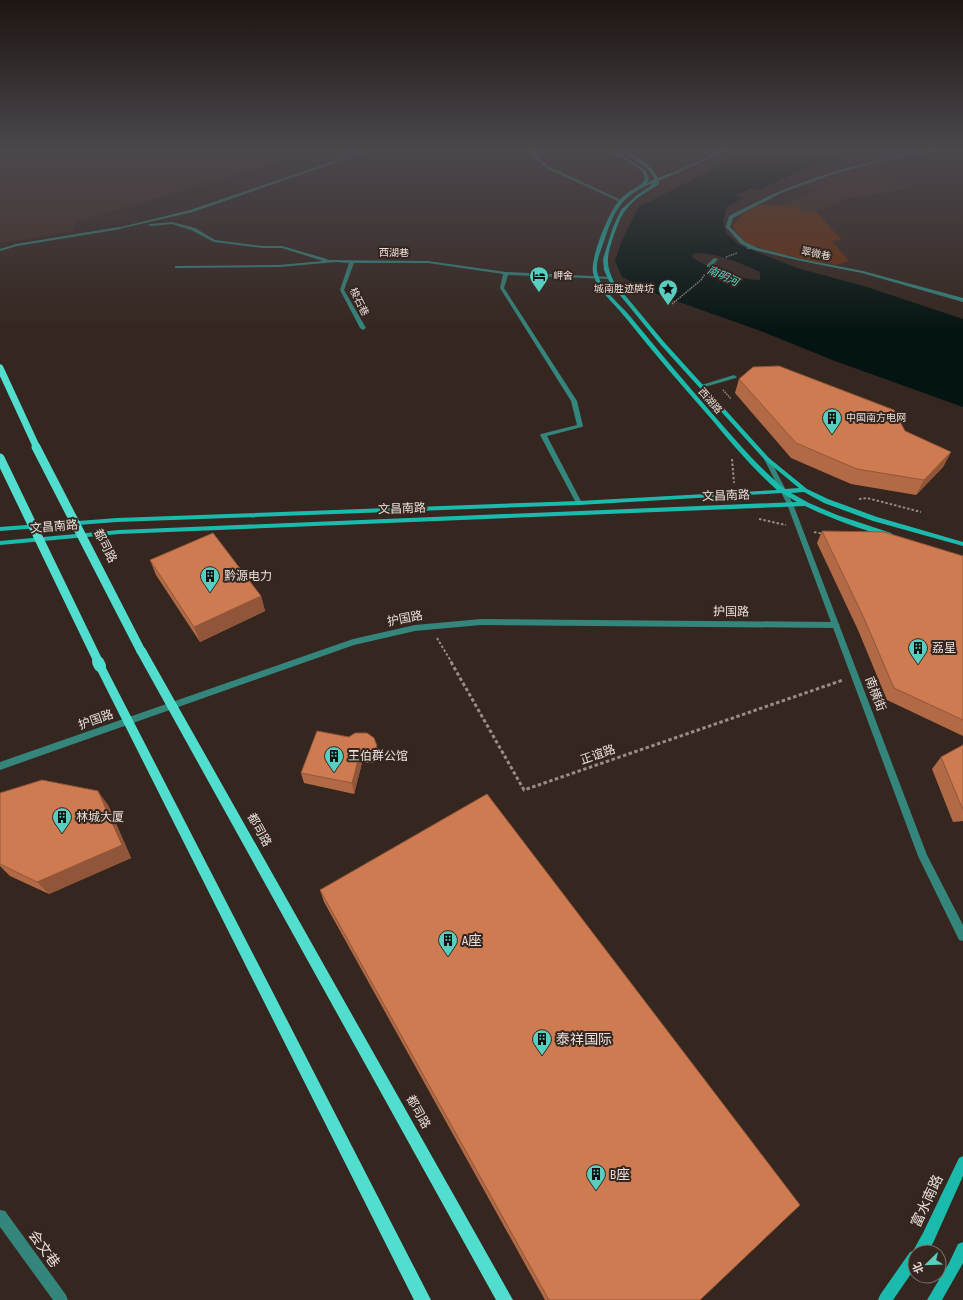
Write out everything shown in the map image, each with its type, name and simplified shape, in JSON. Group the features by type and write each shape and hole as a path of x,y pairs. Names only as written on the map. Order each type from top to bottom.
{"main road":[{"name":"西湖路","path":"613,212 604,233 595,270 602,284 649,345 751,461 784,491 806,504 871,530 899,538"},
{"name":"西湖路","path":"622,212 605,259 606,270 610,278 662,343 767,459 805,490 826,501 875,519 963,544"},
{"name":"都司路","path":"0,368 41,457 141,651 505,1300"},
{"path":"0,458 100,666 290,1036 423,1300"},
{"name":"文昌南路","path":"0,529 117,520 579,503 805,490"},
{"name":"文昌南路","path":"0,543 119,532 806,504"},
{"name":"富水南路","path":"924,1244 928,1238 963,1162"},
{"path":"934,1300 954,1268 963,1249"},
{"path":"885,1300 907,1268"}],"street":[{"path":"119,228 188,212"},
{"name":"翠微巷","path":"740,212 731,217 728,227 742,242 750,247 801,260 863,272 963,300"},
{"path":"0,250 16,245 119,228 172,222 193,229 214,241 282,247 322,260 336,261"},
{"path":"709,266 716,259"},
{"name":"西湖巷","path":"177,267 279,266 336,261 428,262 506,273 610,278"},
{"name":"梭石巷","path":"352,262 342,290 363,328"},
{"path":"506,273 502,288 574,401 580,426 544,434 579,503"},
{"path":"701,386 734,377"},
{"name":"南横街","path":"767,459 790,504 923,856 963,936"},
{"name":"护国路","path":"0,766 353,642 415,628 481,622 836,625"},
{"name":"会文巷","path":"0,1216 61,1300"}],"path":[{"path":"716,259 750,247"},
{"path":"672,304 701,280 709,266"},
{"path":"731,456 733,479"},
{"path":"823,534 831,536"},
{"name":"正谊路","path":"431,626 524,790 855,676"}],"shaded area":[{"path":"0,212 111,212 77,222 74,231 0,243"},
{"path":"746,212 816,212 842,240 832,241 849,261 836,265 806,260 745,243 732,226"}],"water":[{"name":"南明河","path":"637,212 726,212 723,221 726,233 739,245 797,268 867,287 963,319 963,407 835,361 758,330 659,295 622,277 615,261 622,240","holes":["695,253 729,259 760,272 760,280 734,276 705,265 691,256"]}],"building":[{"name":"中国南方电网","path":"779,366 894,410 905,431 951,452 924,480 857,469 796,443 739,379 753,367"},
{"name":"荔星","path":"822,531 884,532 963,556 963,720 894,688 864,618"},
{"name":"黔源电力","path":"213,533 261,596 194,627 150,560"},
{"name":"王伯群公馆","path":"317,731 349,737 355,733 367,733 374,738 377,746 371,752 360,753 352,783 301,773"},
{"path":"963,745 963,810 941,757"},
{"name":"林城大厦","path":"42,780 98,791 122,845 37,882 0,864 0,793"},
{"name":"泰祥国际","path":"487,794 800,1205 700,1300 549,1300 320,890"}],"place":[{"name":"岬舍","path":"539,293"},
{"name":"城南胜迹牌坊","path":"668,306"},
{"name":"中国南方电网","path":"832,435"},
{"name":"黔源电力","path":"210,593"},
{"name":"荔星","path":"918,665"},
{"name":"王伯群公馆","path":"334,773"},
{"name":"林城大厦","path":"62,834"},
{"name":"A座","path":"448,957"},
{"name":"泰祥国际","path":"542,1056"},
{"name":"B座","path":"596,1191"}]}
